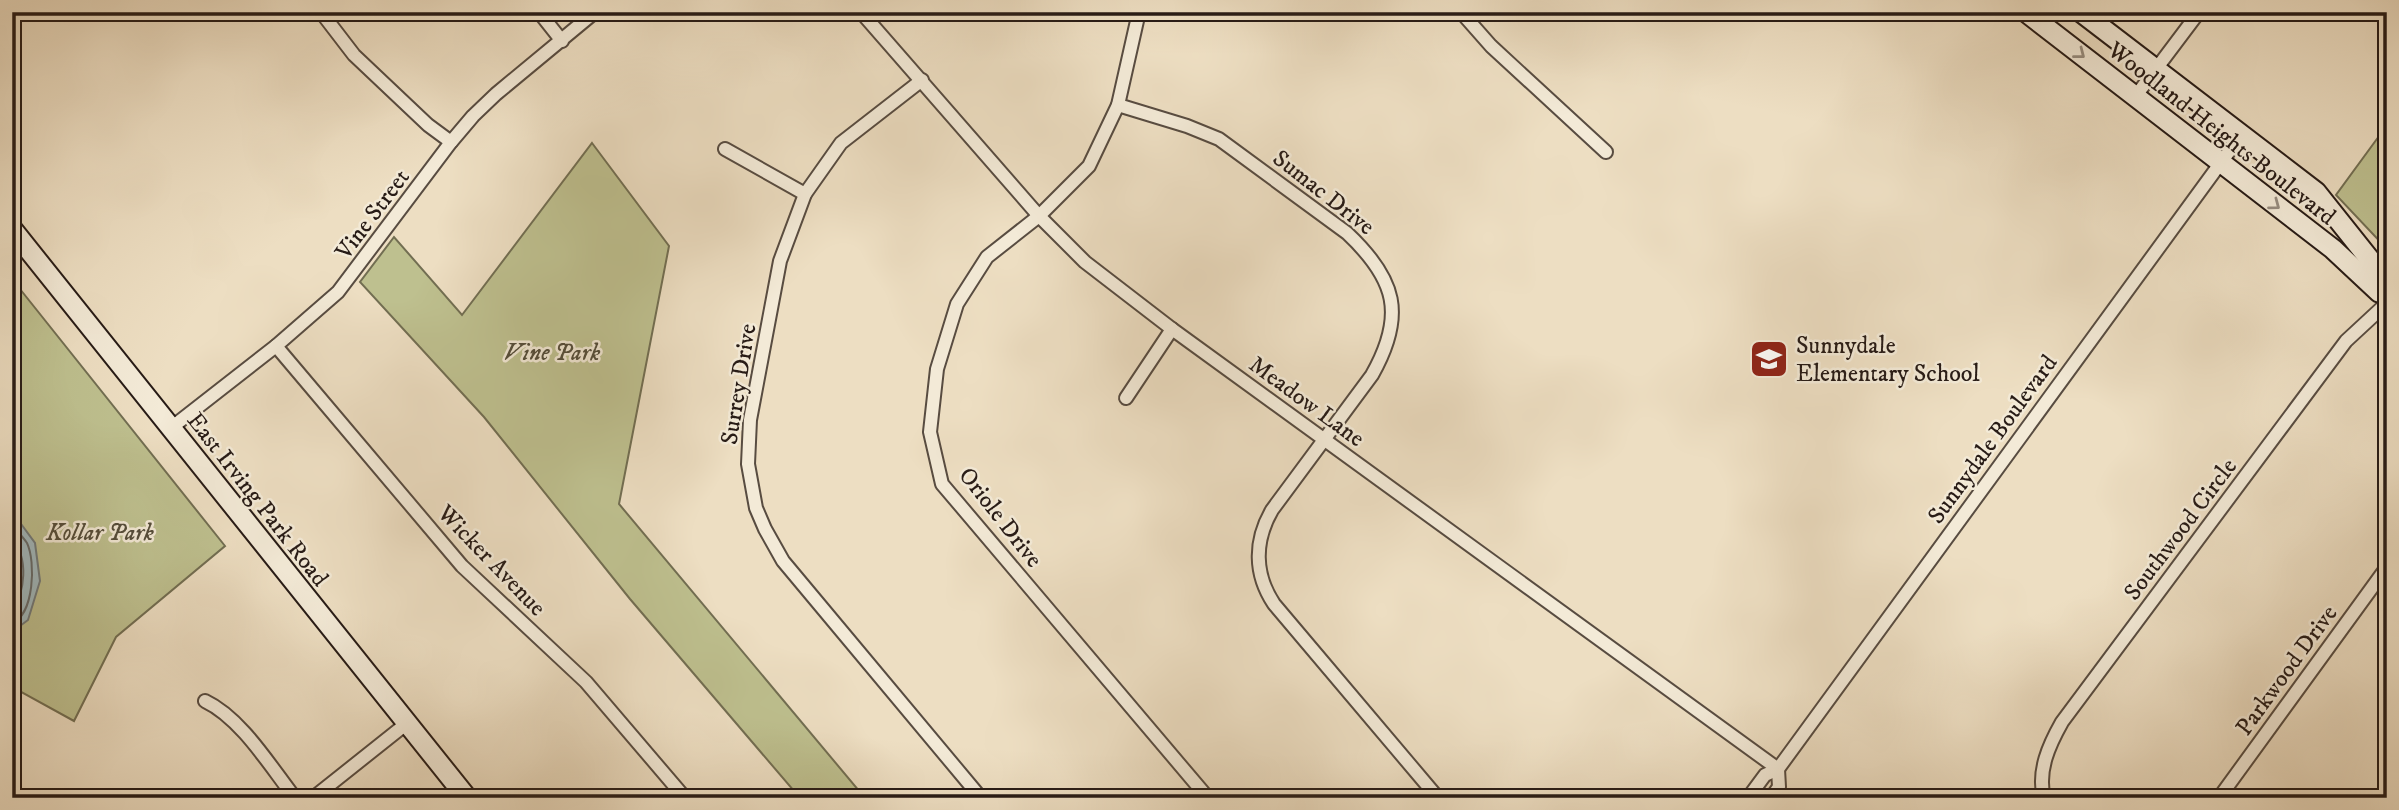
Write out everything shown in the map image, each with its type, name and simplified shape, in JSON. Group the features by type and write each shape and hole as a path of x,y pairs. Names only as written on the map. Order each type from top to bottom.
{"street":[{"path":"321,12 354,55 451,142"},
{"path":"539,12 562,41"},
{"name":"Vine Street","path":"171,428 325,305 347,283 451,142 495,94 595,12"},
{"name":"Meadow Lane","path":"861,12 1039,216 1085,262 1172,329 1778,769"},
{"name":"Oriole Drive","path":"1139,12 1118,105 1089,166 1039,216 987,257 957,304 937,369 930,432 942,484 1208,798"},
{"path":"1461,12 1491,46 1605,152"},
{"name":"Woodland Heights Boulevard","path":"2026,12 2333,249 2379,292 2387,294"},
{"name":"Woodland Heights Boulevard","path":"2081,12 2316,192 2387,281"},
{"path":"2135,97 2199,12"},
{"name":"Surrey Drive","path":"922,80 841,143 805,194 780,261 750,420 748,464 756,508 783,561 981,798"},
{"name":"Sumac Drive","path":"1118,105 1220,139 1347,233 1365,250 1382,273 1392,305 1392,332 1372,375 1266,521 1259,546 1259,565 1263,583 1275,604 1438,798"},
{"name":"Sunnydale Boulevard","path":"1748,798 1765,775 1778,769 2241,135"},
{"path":"725,149 805,194"},
{"name":"East Irving Park Road","path":"12,229 467,798"},
{"name":"Southwood Circle","path":"2044,798 2042,779 2045,760 2062,722 2346,341 2387,303"},
{"path":"1126,397 1172,329"},
{"name":"Wicker Avenue","path":"276,346 462,566 586,682 685,798"},
{"name":"Parkwood Drive","path":"2218,798 2385,574"},
{"path":"205,701 216,706 234,721 295,798"},
{"path":"313,798 406,723"},
{"name":"Sunnydale Boulevard","path":"1771,798 1779,787 1778,769"},
{"path":"12,792 23,798"}],"green space":[{"path":"2382,132 2387,135 2387,249 2336,195"},
{"name":"Vine Park","path":"592,143 669,246 619,504 865,798 800,798 630,599 484,417 360,282 394,237 462,315"},
{"name":"Kollar Park","path":"12,279 225,546 116,637 74,721 12,687"}],"water":[{"path":"12,502 13,513 35,543 40,581 28,620 16,629 12,629"}],"place":[{"name":"Sunnydale Elementary School","path":"1769,359"}]}
